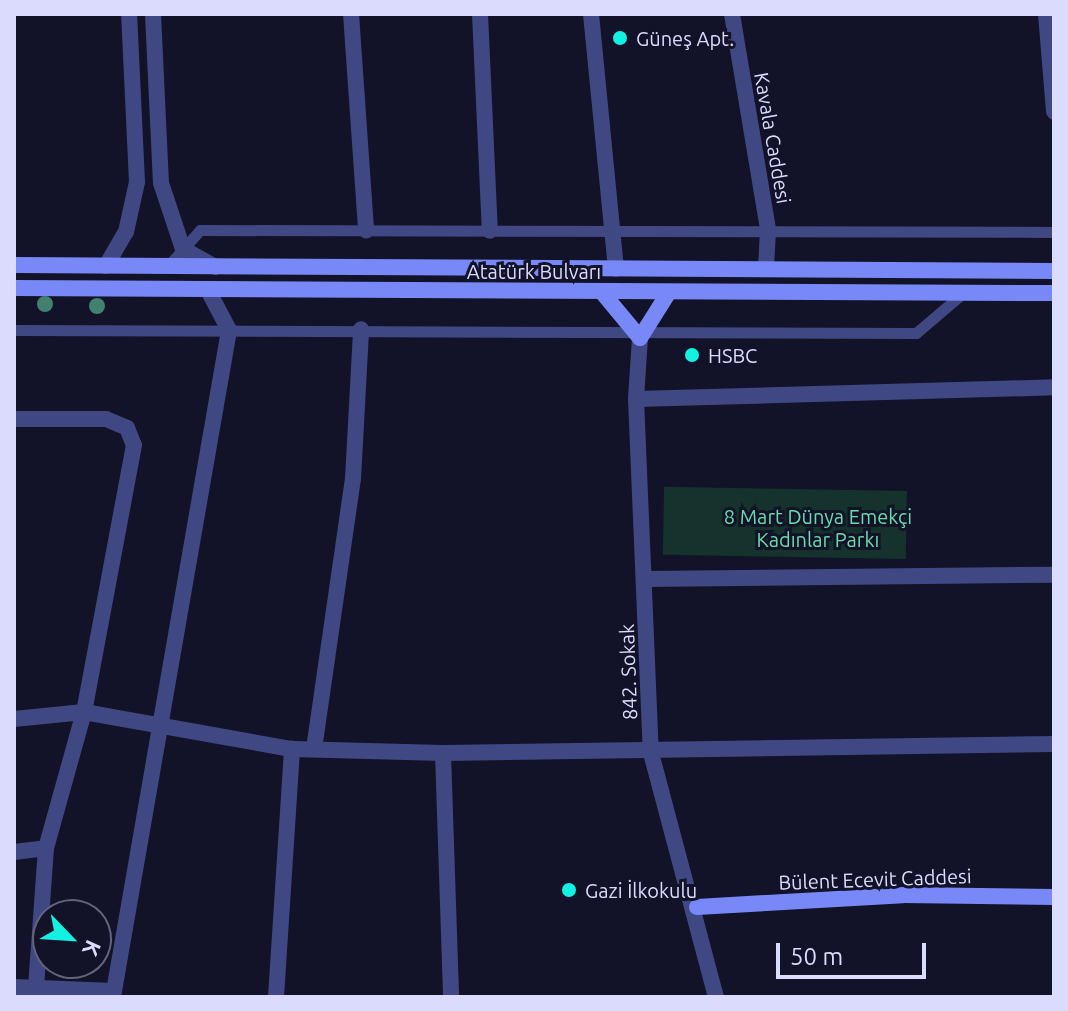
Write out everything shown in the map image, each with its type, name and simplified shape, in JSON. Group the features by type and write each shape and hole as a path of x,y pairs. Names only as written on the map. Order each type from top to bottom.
{"main road":[{"name":"Atatürk Bulvarı","path":"14,265 1054,271"},
{"name":"Atatürk Bulvarı","path":"14,288 1054,293"},
{"path":"601,291 640,338 669,292"},
{"name":"Bülent Ecevit Caddesi","path":"697,907 903,895 1054,897"}],"street":[{"path":"106,266 126,232 137,182 129,14"},
{"path":"153,14 161,183 183,249 215,267"},
{"path":"351,14 366,230"},
{"path":"480,14 490,231"},
{"path":"591,14 616,269"},
{"name":"Kavala Caddesi","path":"732,14 768,230 766,268"},
{"path":"1046,14 1054,112"},
{"path":"14,987 114,994 157,724 229,330 208,290"},
{"path":"314,749 353,479 361,329"},
{"name":"842. Sokak","path":"640,338 636,399 651,753 697,907 716,997"},
{"path":"636,399 1054,387"},
{"path":"14,419 106,419 127,428 134,445 84,712 46,848 36,988"},
{"path":"645,579 1054,575"},
{"path":"14,719 84,712 292,749 443,753 651,753 1054,744"},
{"path":"276,997 292,749"},
{"path":"443,753 451,997"},
{"path":"14,852 46,848"}],"lane":[{"path":"168,266 200,230 1054,232"},
{"path":"14,330 361,329 640,338 916,333 963,293"}],"green space":[{"name":"8 Mart Dünya Emekçi Kadınlar Parkı","path":"664,487 907,491 906,559 663,555"}],"place":[{"name":"Güneş Apt.","path":"620,38"},
{"name":"HSBC","path":"692,355"},
{"name":"Gazi İlkokulu","path":"569,890"}]}
